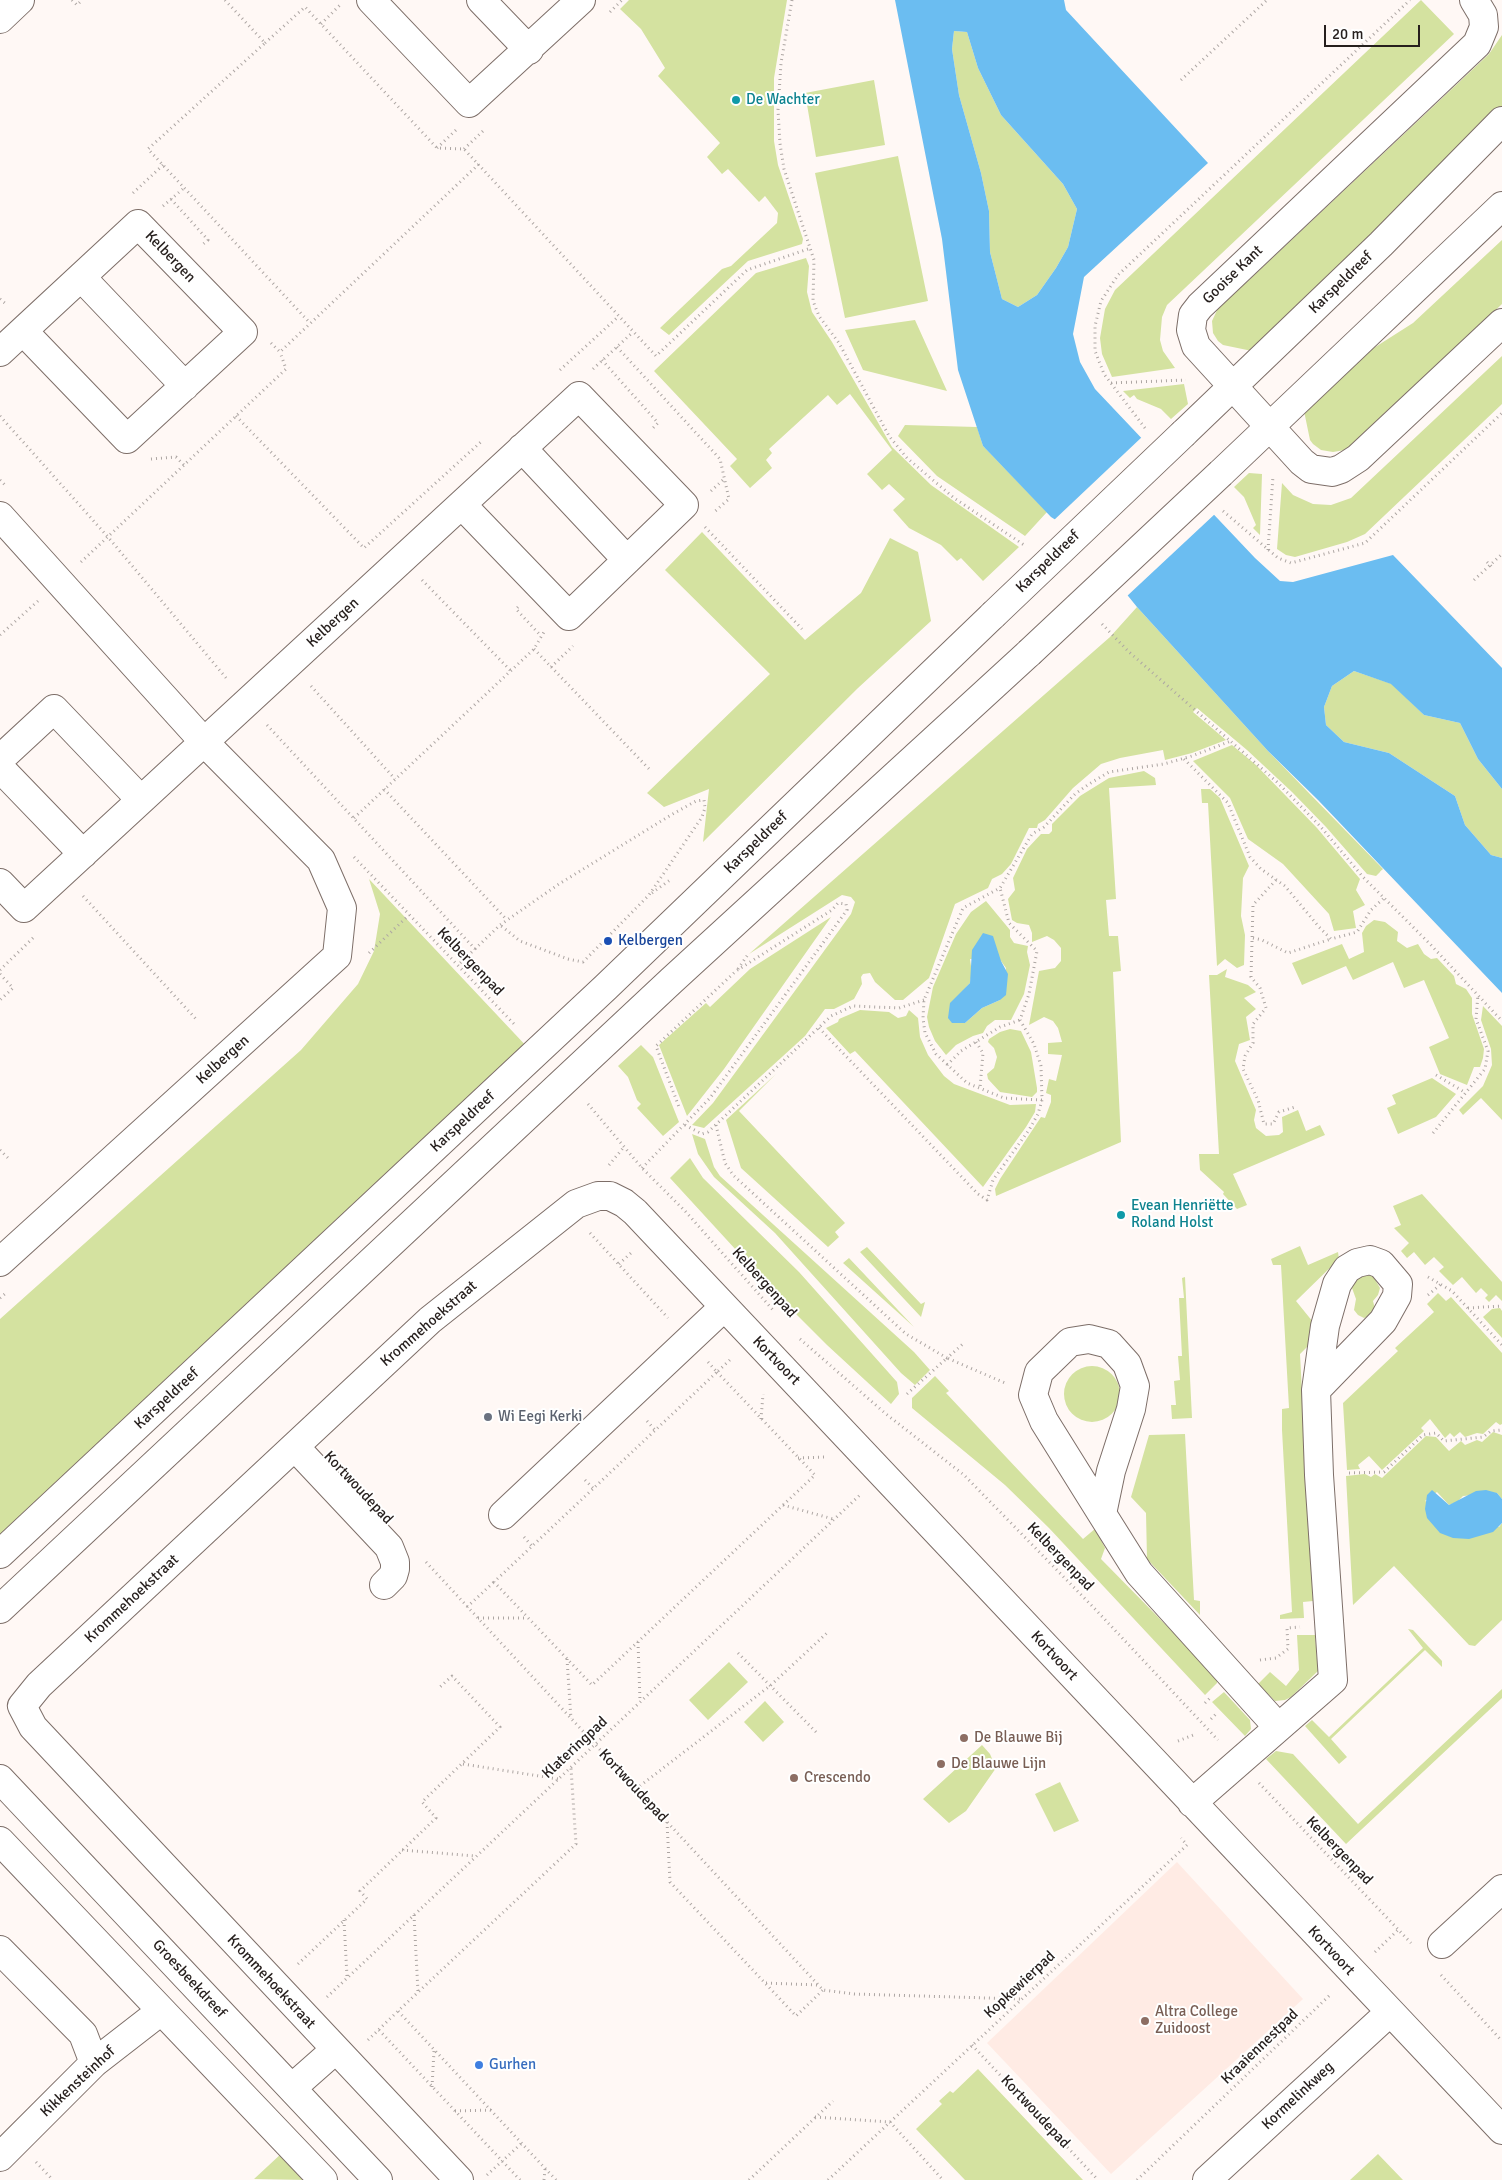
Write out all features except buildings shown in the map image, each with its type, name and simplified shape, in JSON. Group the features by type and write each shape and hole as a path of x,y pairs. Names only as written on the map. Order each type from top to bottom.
{"street":[{"path":"0,19 20,0"},
{"path":"371,0 469,103 581,0"},
{"path":"481,0 528,50"},
{"name":"Gooise Kant","path":"1474,0 1483,16 1484,27 1477,44 1211,296 1194,315 1191,325 1193,340 1232,387 1302,462 1311,469 1326,472 1341,469 1358,458 1502,323"},
{"name":"Karspeldreef","path":"0,1554 599,994 1381,244 1502,121"},
{"path":"0,1609 671,981 1029,653 1502,206"},
{"name":"Kelbergen","path":"0,352 138,224 243,332 127,440 23,331"},
{"path":"82,277 185,386"},
{"name":"Kelbergen","path":"0,883 24,908 579,396 684,505 569,616 462,504"},
{"path":"522,448 626,560"},
{"name":"Kelbergen","path":"0,516 205,742 321,860 342,908 337,956 0,1262"},
{"path":"0,759 54,709 141,800"},
{"path":"0,768 83,854"},
{"name":"Kortvoort","path":"598,1196 610,1196 624,1202 635,1212 1389,2013 1502,2130"},
{"name":"Krommehoekstraat","path":"459,2180 304,2018 33,1727 22,1706 39,1685 430,1320 576,1204 598,1196"},
{"path":"503,1515 724,1307"},
{"path":"1102,1514 1111,1471 1131,1409 1135,1386 1127,1364 1109,1344 1089,1339 1070,1342 1039,1372 1033,1395 1044,1421 1102,1514 1139,1573 1278,1728"},
{"path":"1192,1803 1333,1680 1319,1475 1316,1390"},
{"name":"Kortwoudepad","path":"295,1447 389,1547 395,1562 395,1569 384,1585"},
{"name":"Groesbeekdreef","path":"0,1779 378,2180"},
{"path":"0,1841 323,2180"},
{"path":"1442,1944 1502,1889"},
{"path":"0,1950 83,2034 94,2063"},
{"name":"Kikkensteinhof","path":"0,2157 94,2063 161,2011"},
{"name":"Kormelinkweg","path":"1207,2180 1389,2013"},
{"path":"292,2088 340,2056"}],"path":[{"path":"72,0 77,5 82,0"},
{"path":"225,0 265,43"},
{"path":"1182,80 1267,0"},
{"path":"310,323 148,149 305,7 436,148 464,149 656,356 747,270 811,248"},
{"path":"321,24 338,7"},
{"path":"436,148 453,133"},
{"path":"280,352 479,164"},
{"path":"164,204 184,188"},
{"path":"171,199 208,240 201,246"},
{"path":"554,375 619,316"},
{"path":"596,366 633,332"},
{"path":"0,636 286,369 280,352 274,346"},
{"path":"602,360 658,423 652,429"},
{"path":"1110,383 1180,380"},
{"path":"1389,522 1502,413"},
{"path":"236,416 364,548 489,434"},
{"path":"146,460 176,457 184,465"},
{"path":"712,491 724,479"},
{"path":"1268,550 1272,482"},
{"path":"702,523 802,629"},
{"path":"1474,580 1502,554"},
{"path":"425,583 511,670"},
{"path":"354,818 534,649 544,631"},
{"path":"534,649 651,771"},
{"path":"312,688 395,779"},
{"path":"1042,1100 1004,1098 967,1083 936,1054 925,1033 923,1018 924,1000 963,908 1000,888 1032,834 1044,828 1074,794 1089,784 1110,772 1164,764 1231,741"},
{"path":"1184,758 1228,803 1250,857 1290,892 1331,939"},
{"path":"384,789 507,920"},
{"path":"475,949 500,926 507,920 559,884 696,801 704,800 705,808 702,817 650,895 583,962 568,959 520,941 500,926"},
{"path":"1276,880 1253,905 1251,977 1260,988 1266,1008 1253,1024 1253,1043 1245,1056 1243,1069 1258,1100 1264,1124 1273,1124 1279,1112 1295,1107"},
{"path":"819,1028 978,1194 987,1200 993,1180 1029,1130 1038,1114 1042,1100 1040,1066 1034,1044 1020,1020 1029,994 1037,951 1008,923 1000,888"},
{"path":"80,894 196,1020"},
{"path":"1253,938 1262,940 1288,953 1357,932 1371,910 1384,898"},
{"path":"642,1168 710,1098 847,910 846,904 838,902 832,910 736,971 656,1046 679,1107"},
{"name":"Kelbergenpad","path":"409,916 515,1025"},
{"path":"0,974 13,988 0,1000"},
{"path":"1433,1133 1485,1069 1488,1051 1476,1019 1478,993"},
{"path":"685,1125 702,1134 716,1125 830,1016 854,1006 899,1008 924,1000"},
{"path":"947,1065 961,1051 1000,1027 1020,1020"},
{"path":"976,1042 983,1053 980,1088"},
{"path":"1436,1075 1466,1093"},
{"name":"Kelbergenpad","path":"588,1104 642,1168 685,1211 775,1313"},
{"path":"716,1125 726,1163 732,1175 906,1334 947,1358 1033,1395"},
{"path":"0,1150 8,1158"},
{"path":"587,1230 688,1340"},
{"path":"619,1264 634,1250"},
{"path":"1426,1276 1452,1291 1502,1345"},
{"path":"1422,1300 1441,1284"},
{"path":"1468,1308 1502,1306"},
{"name":"Kelbergenpad","path":"795,1334 886,1414 964,1475 1096,1610 1415,1947"},
{"path":"908,1394 964,1343"},
{"path":"467,1607 717,1372 814,1475 592,1685 494,1582"},
{"path":"761,1419 763,1390"},
{"path":"1319,1475 1384,1472 1424,1435 1436,1433 1444,1441 1483,1437 1491,1431 1502,1430"},
{"path":"798,1458 825,1456"},
{"name":"Klateringpad","path":"304,2018 860,1494"},
{"path":"782,1505 834,1519"},
{"name":"Kortwoudepad","path":"421,1556 824,1990"},
{"path":"478,1618 528,1618"},
{"path":"1258,1660 1276,1658 1288,1649 1287,1628 1302,1627"},
{"path":"636,1788 771,1684 827,1633"},
{"path":"638,1642 640,1702"},
{"path":"738,1653 771,1684 817,1733"},
{"path":"567,1658 571,1719"},
{"path":"275,1986 367,1899 360,1891 436,1818 422,1802 500,1727 452,1676 439,1688"},
{"path":"1211,1719 1216,1714"},
{"path":"462,1764 558,1779"},
{"path":"340,2056 379,2030 576,1844 571,1768"},
{"name":"Kopkewierpad","path":"828,2180 1186,1845 1171,1824 1192,1803"},
{"path":"667,1822 670,1882 796,2016 824,1990 854,1994 1021,1999"},
{"path":"402,1850 476,1856"},
{"path":"414,1915 418,1992"},
{"path":"344,1920 347,1977"},
{"name":"Kraaiennestpad","path":"1137,2180 1398,1930"},
{"path":"1439,1972 1502,2041"},
{"path":"765,1983 818,1985"},
{"path":"398,2011 556,2180"},
{"path":"379,2030 520,2180"},
{"name":"Kortwoudepad","path":"972,2045 1098,2180"},
{"path":"432,2087 434,2050"},
{"path":"749,2180 833,2101"},
{"path":"454,2111 491,2110"},
{"path":"815,2117 890,2122 943,2180"},
{"path":"481,2180 522,2143"},
{"path":"544,2180 545,2168"}],"shaded area":[{"name":"Altra College Zuidoost","path":"1177,1862 1303,1999 1111,2174 987,2043"}],"green space":[{"path":"629,0 787,0 774,78 774,141 778,165 803,239 802,244 748,261 669,335 660,328 722,269 731,266 777,223 778,213 765,196 759,202 728,169 722,174 707,157 720,143 658,76 665,68 641,29 620,9"},
{"path":"1421,0 1454,34 1167,305 1162,317 1160,340 1163,351 1175,368 1112,377 1102,354 1100,338 1105,309 1115,290"},
{"path":"954,31 967,32 978,68 1001,115 1063,184 1077,209 1068,247 1056,268 1037,295 1018,307 1002,299 990,252 989,211 981,173 959,95 952,49"},
{"path":"1502,35 1502,109 1252,351 1223,345 1218,341 1213,333 1212,321 1219,306 1489,54"},
{"path":"874,80 885,145 816,157 805,93"},
{"path":"898,156 928,301 845,318 815,173"},
{"path":"1502,240 1502,304 1353,445 1345,450 1333,452 1321,450 1313,444 1310,440 1304,411 1347,365 1413,323"},
{"path":"806,258 809,266 807,292 812,312 832,342 892,447 931,485 1019,547 983,581 961,558 957,561 941,545 909,528 893,510 905,499 889,484 882,490 867,474 892,450 850,394 837,405 828,395 769,449 772,453 766,460 772,468 750,488 730,466 737,459 654,371 756,273"},
{"path":"915,320 947,391 863,370 845,330"},
{"path":"1502,356 1502,404 1365,534 1347,542 1295,557 1286,555 1277,549 1282,483 1293,495 1313,504 1331,505 1351,498"},
{"path":"1184,384 1188,404 1171,419 1161,409 1137,399 1134,395 1130,398 1123,391"},
{"path":"905,425 977,427 983,446 1047,512 1025,536 937,476 898,436"},
{"path":"1249,473 1262,474 1260,535 1253,528 1256,525 1244,497 1234,487"},
{"path":"702,532 805,640 861,593 890,538 918,552 931,621 858,688 703,842 709,789 664,807 647,793 770,674 665,570"},
{"path":"1137,607 1268,751 1383,869 1376,876 1367,874 1292,792 1247,750 1197,708 1193,712 1226,740 1192,753 1165,760 1163,750 1120,758 1101,764 1073,788 1045,820 1038,824 1037,828 1029,828 1011,864 1002,874 992,879 988,888 955,904 929,978 903,1000 895,1000 875,982 870,973 863,974 861,977 862,984 854,999 834,1009 825,1009 805,1036 704,1128 692,1125 713,1103 851,914 855,902 851,897 842,895 749,954 1110,637"},
{"path":"1354,671 1392,684 1424,715 1460,723 1478,759 1502,789 1502,858 1491,855 1465,825 1455,796 1389,753 1344,742 1326,725 1324,707 1332,686"},
{"path":"1232,745 1256,765 1317,828 1360,879 1356,890 1365,905 1353,911 1356,928 1334,931 1329,914 1283,864 1248,839 1230,798 1193,761"},
{"path":"1144,771 1155,778 1156,785 1109,788 1116,899 1106,900 1109,936 1118,936 1121,971 1113,972 1121,1142 996,1196 995,1189 1000,1179 1041,1117 1045,1118 1051,1102 1051,1095 1046,1093 1049,1079 1056,1081 1062,1055 1048,1054 1048,1043 1062,1042 1058,1028 1053,1021 1044,1017 1029,1025 1039,971 1055,968 1061,961 1061,948 1054,940 1047,936 1032,942 1032,933 1029,925 1012,920 1008,899 1015,890 1013,878 1027,849 1041,834 1049,834 1052,831 1052,824 1080,796 1109,778"},
{"path":"1201,789 1210,789 1220,798 1249,866 1243,878 1241,916 1245,935 1244,965 1237,968 1225,959 1217,966 1208,803 1202,803"},
{"path":"369,879 530,1050 239,1313 0,1535 0,1319 301,1050 358,984 374,951 380,914"},
{"path":"986,901 1010,930 1010,937 1014,943 1028,946 1027,952 1030,965 1024,994 1011,1020 995,1020 987,1026 983,1033 956,1045 946,1055 935,1041 927,1017 933,987 956,934 971,912","holes":["970,959 1001,961 1006,968 1000,1000 982,1008 965,1023 962,992 970,983 972,973"]},
{"path":"831,917 724,1069 687,1116 659,1045 706,1003 710,1007 750,969"},
{"path":"1374,920 1385,922 1398,932 1397,941 1407,948 1418,944 1424,954 1431,959 1437,958 1454,976 1456,984 1466,989 1472,998 1472,1014 1484,1049 1480,1067 1474,1067 1467,1085 1440,1074 1429,1047 1449,1038 1424,980 1404,988 1393,962 1353,980 1346,966 1302,985 1292,963 1342,944 1349,959 1364,952 1362,933 1366,926"},
{"path":"1227,969 1225,977 1248,985 1256,992 1244,998 1256,1009 1246,1017 1250,1040 1239,1044 1235,1061 1256,1110 1254,1120 1256,1128 1266,1136 1279,1135 1283,1132 1282,1117 1298,1110 1306,1131 1320,1125 1325,1135 1233,1174 1247,1205 1237,1209 1223,1194 1224,1192 1200,1170 1199,1154 1219,1154 1209,975 1217,975"},
{"path":"1483,1006 1502,1026 1502,1120 1481,1098 1463,1115 1459,1110 1483,1086 1492,1065 1491,1049 1481,1020"},
{"path":"860,1010 889,1012 898,1018 906,1016 909,1010 918,1018 920,1037 928,1055 944,1076 954,1084 1010,1105 1036,1104 1035,1112 1026,1127 983,1187 855,1051 850,1054 826,1028 838,1022 839,1019"},
{"path":"1010,1029 1021,1031 1031,1052 1037,1088 1037,1092 1032,1097 1000,1092 988,1079 987,1074 994,1068 997,1057 994,1048 988,1042 989,1039 1000,1032"},
{"path":"641,1045 653,1057 679,1122 663,1136 637,1108 641,1104 637,1100 628,1077 618,1066"},
{"path":"776,1074 739,1111 845,1223 835,1232 839,1237 828,1247 741,1168 726,1120"},
{"path":"1432,1078 1456,1094 1436,1117 1398,1134 1387,1108 1396,1104 1392,1095"},
{"path":"692,1134 705,1139 714,1167 720,1176 914,1352 930,1370 915,1385 901,1373 775,1233 714,1177 698,1154"},
{"path":"690,1158 703,1178 799,1272 897,1382 899,1394 891,1404 827,1345 781,1299 670,1178"},
{"path":"1422,1194 1502,1282 1502,1301 1496,1295 1489,1302 1485,1298 1488,1295 1481,1288 1476,1293 1462,1277 1453,1285 1439,1271 1444,1267 1434,1257 1425,1265 1414,1252 1407,1258 1401,1251 1409,1243 1394,1228 1401,1225 1393,1206"},
{"path":"1300,1246 1308,1265 1338,1252 1339,1259 1296,1301 1313,1322 1314,1340 1300,1354 1313,1601 1303,1602 1304,1618 1280,1619 1280,1615 1292,1612 1282,1430 1282,1409 1289,1408 1281,1265 1273,1265 1271,1259"},
{"path":"867,1247 921,1304 925,1302 921,1317 860,1252"},
{"path":"849,1258 914,1327 843,1263"},
{"path":"1373,1276 1380,1288 1378,1295 1373,1301 1375,1309 1371,1315 1364,1318 1354,1310 1356,1299 1352,1288 1353,1283 1358,1277"},
{"path":"1185,1277 1192,1418 1172,1419 1171,1405 1176,1405 1174,1381 1180,1380 1178,1356 1182,1356 1179,1298 1184,1298 1182,1278"},
{"path":"1438,1293 1446,1301 1451,1297 1502,1353 1502,1424 1500,1425 1496,1422 1483,1434 1477,1433 1465,1437 1460,1432 1454,1437 1450,1433 1445,1438 1430,1419 1421,1428 1424,1431 1382,1470 1369,1456 1358,1465 1360,1469 1347,1470 1343,1403 1398,1351 1395,1348 1434,1312 1427,1304"},
{"path":"1500,1308 1502,1311 1502,1338 1483,1317 1492,1309"},
{"path":"1086,1366 1098,1366 1112,1374 1120,1388 1118,1405 1112,1414 1098,1422 1086,1422 1076,1417 1069,1410 1064,1400 1064,1388 1069,1378 1076,1371"},
{"path":"935,1376 949,1391 946,1393 1083,1539 1096,1528 1098,1530 1096,1532 1103,1538 1101,1540 1105,1548 1101,1559 1217,1677 1217,1683 1205,1695 1049,1528 1005,1485 912,1408 912,1398"},
{"path":"1493,1432 1502,1435 1502,1499 1497,1493 1463,1496 1457,1502 1449,1505 1437,1492 1425,1501 1499,1527 1502,1523 1502,1620 1475,1646 1469,1645 1394,1566 1353,1605 1346,1476 1365,1474 1371,1477 1375,1474 1382,1478 1426,1436 1436,1437 1449,1451 1461,1441 1465,1445 1477,1440 1482,1442"},
{"path":"1185,1434 1194,1600 1200,1601 1200,1615 1147,1559 1146,1513 1131,1497 1149,1435"},
{"path":"1408,1629 1413,1630 1442,1661 1442,1667 1425,1650 1331,1739 1347,1757 1339,1764 1305,1726 1312,1720 1329,1737 1423,1648"},
{"path":"1297,1635 1315,1635 1318,1671 1291,1697 1275,1701 1258,1684 1270,1672 1286,1686 1299,1670"},
{"path":"729,1662 748,1682 708,1720 689,1700"},
{"path":"1502,1689 1502,1698 1346,1844 1266,1759 1276,1751 1293,1754 1358,1824"},
{"path":"1224,1692 1250,1720 1251,1729 1245,1736 1212,1702"},
{"path":"765,1701 784,1722 763,1742 744,1722"},
{"path":"982,1745 990,1754 996,1768 966,1811 949,1823 923,1799"},
{"path":"1060,1782 1079,1821 1054,1832 1035,1794"},
{"path":"978,2069 1083,2180 965,2180 916,2129 942,2104 939,2101 950,2091 953,2093"},
{"path":"282,2153 308,2180 254,2179"},
{"path":"1378,2154 1403,2180 1350,2180"}],"water":[{"path":"895,0 1064,0 1066,10 1208,163 1084,277 1073,334 1080,362 1095,389 1255,558 1280,581 1293,582 1393,555 1502,668 1502,789 1478,759 1460,723 1424,715 1391,684 1354,671 1332,686 1324,707 1326,725 1344,742 1389,753 1455,796 1465,825 1491,855 1502,858 1502,993 1318,800 1268,751 1137,607 1078,534 1051,517 983,446 958,370 942,239","holes":["954,31 967,32 978,68 1001,115 1063,184 1077,209 1068,247 1056,268 1037,295 1018,307 1002,299 990,252 989,211 981,173 959,95 952,49"]},
{"path":"983,933 993,936 1001,961 1008,974 1006,995 1000,1000 982,1008 965,1023 952,1023 948,1018 950,1003 970,983 972,950"},
{"path":"1432,1490 1449,1505 1476,1491 1486,1490 1497,1493 1502,1499 1502,1523 1493,1532 1469,1539 1453,1538 1440,1533 1427,1518 1425,1509 1427,1495"}],"pier":[{"path":"1143,436 1216,513 1126,597 1076,536 1053,521"},
{"path":"1382,870 1498,992 1496,993 1380,872"}],"place":[{"name":"De Wachter","path":"736,100"},
{"name":"Kelbergen","path":"608,941"},
{"name":"Evean Henriëtte Roland Holst","path":"1121,1215"},
{"name":"Wi Eegi Kerki","path":"488,1417"},
{"name":"De Blauwe Bij","path":"964,1738"},
{"name":"De Blauwe Lijn","path":"941,1764"},
{"name":"Crescendo","path":"794,1778"},
{"name":"Altra College Zuidoost","path":"1145,2021"},
{"name":"Gurhen","path":"479,2065"}]}
